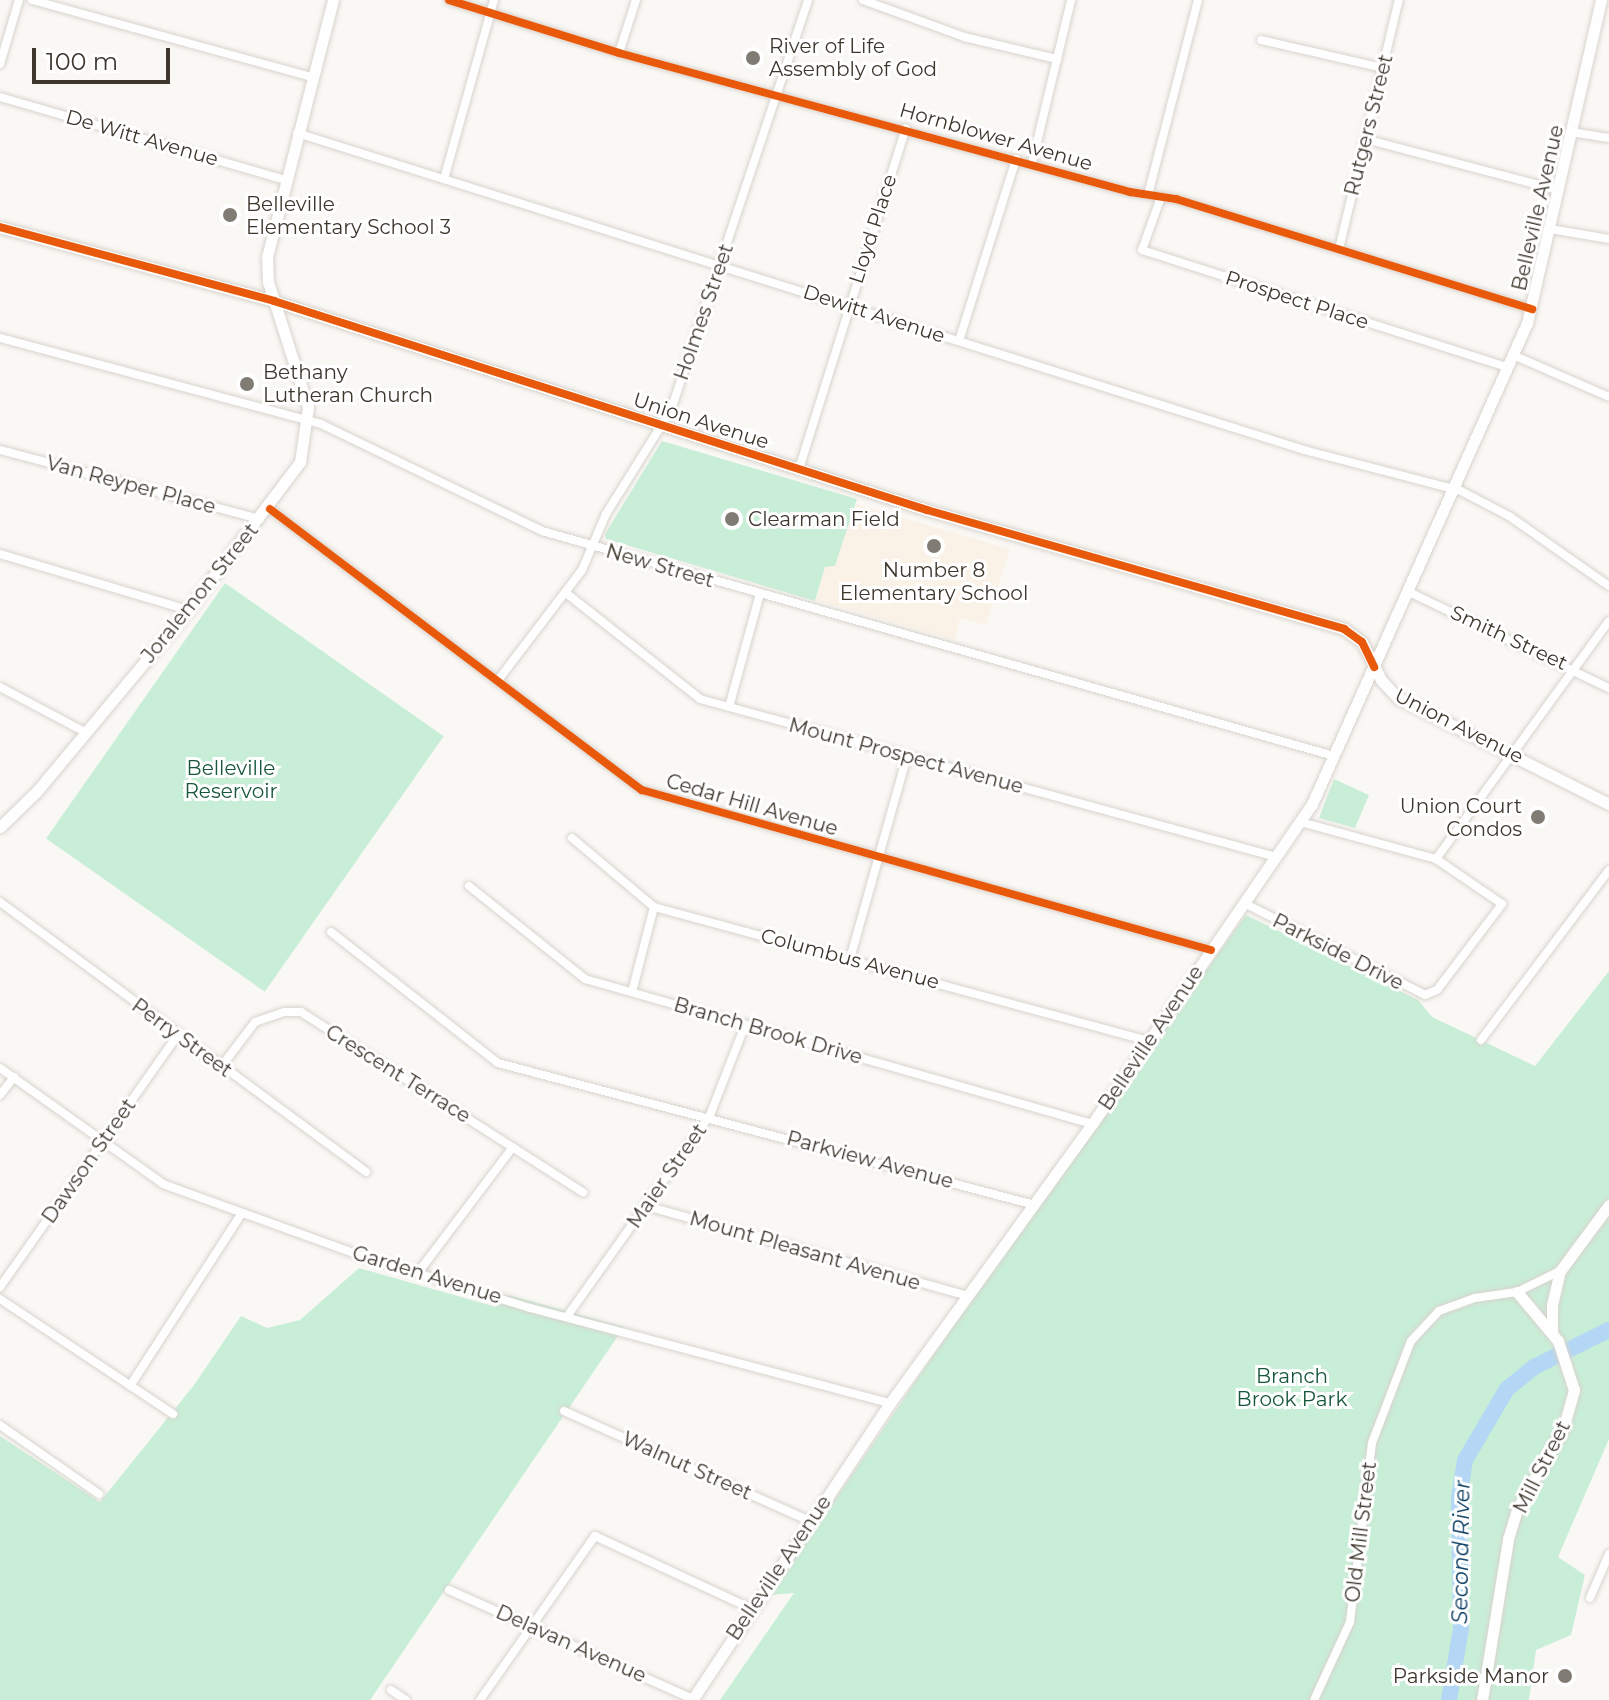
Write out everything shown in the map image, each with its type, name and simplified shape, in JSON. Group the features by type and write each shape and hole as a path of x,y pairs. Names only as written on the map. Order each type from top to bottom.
{"street":[{"path":"0,64 19,0"},
{"path":"32,0 311,77"},
{"name":"Joralemon Street","path":"0,827 188,610 270,509 300,462 309,421 306,394 274,301 267,244 333,0"},
{"name":"Hornblower Avenue","path":"449,0 619,53 1161,197 1532,309"},
{"path":"444,179 494,0"},
{"path":"619,53 636,0"},
{"name":"Holmes Street","path":"499,679 566,593 593,546 606,514 662,425 720,265 808,0"},
{"path":"863,0 964,37 1057,59"},
{"path":"1032,163 1071,0"},
{"path":"1148,195 1198,0"},
{"name":"Rutgers Street","path":"1339,249 1399,0"},
{"name":"Belleville Avenue","path":"692,1699 964,1295 1092,1124 1301,822 1334,756 1532,309 1601,0"},
{"path":"1261,40 1383,68"},
{"name":"De Witt Avenue","path":"0,97 283,179"},
{"name":"Lloyd Place","path":"799,469 906,128"},
{"name":"Dewitt Avenue","path":"296,132 1304,450 1454,488 1509,516 1609,586"},
{"path":"1571,132 1609,138"},
{"path":"1365,139 1558,190"},
{"path":"959,341 1016,159"},
{"name":"Prospect Place","path":"1161,197 1142,250 1507,367"},
{"name":"Union Avenue","path":"0,227 274,301 799,469 1344,629 1362,642 1374,667 1398,698 1609,804"},
{"path":"1550,229 1609,239"},
{"name":"New Street","path":"0,338 309,421 542,531 1334,756"},
{"path":"1513,355 1609,397"},
{"name":"Van Reyper Place","path":"0,450 261,519"},
{"name":"Cedar Hill Avenue","path":"270,509 642,790 1211,950"},
{"path":"0,554 188,610"},
{"name":"Smith Street","path":"1407,591 1574,668 1609,688"},
{"name":"Mount Prospect Avenue","path":"566,593 688,693 729,707 1276,857"},
{"path":"729,707 760,594"},
{"path":"1301,822 1436,859 1510,752 1609,621"},
{"path":"0,687 85,732"},
{"path":"850,959 907,756"},
{"name":"Columbus Avenue","path":"572,838 654,907 1149,1041"},
{"name":"Parkside Drive","path":"1244,903 1417,993 1431,994 1502,904 1436,859"},
{"path":"1481,1040 1609,870"},
{"name":"Branch Brook Drive","path":"469,886 585,979 1092,1124"},
{"name":"Perry Street","path":"0,902 366,1172"},
{"path":"632,992 654,907"},
{"name":"Parkview Avenue","path":"331,932 498,1063 710,1115 1031,1204"},
{"name":"Crescent Terrace","path":"221,1067 255,1022 295,1011 583,1192"},
{"name":"Maier Street","path":"568,1315 710,1115 745,1025"},
{"name":"Dawson Street","path":"0,1287 178,1035"},
{"name":"Garden Avenue","path":"0,1068 100,1143 163,1184 362,1256 890,1403"},
{"path":"0,1095 14,1077"},
{"path":"420,1270 513,1147"},
{"name":"Mill Street","path":"1482,1700 1508,1539 1524,1495 1563,1429 1574,1390 1552,1331 1552,1305 1560,1271 1609,1205"},
{"name":"Mount Pleasant Avenue","path":"646,1206 964,1295"},
{"path":"130,1386 242,1213"},
{"name":"Old Mill Street","path":"1314,1700 1350,1622 1366,1474 1406,1351 1423,1323 1439,1311 1475,1298 1517,1292 1560,1271"},
{"path":"1517,1292 1552,1331"},
{"path":"0,1299 173,1414"},
{"name":"Walnut Street","path":"564,1411 810,1521"},
{"path":"0,1425 99,1494"},
{"path":"480,1700 595,1536 752,1609"},
{"path":"1590,1598 1609,1554"},
{"name":"Delavan Avenue","path":"449,1590 692,1699"},
{"path":"391,1690 406,1700"}],"shaded area":[{"path":"856,504 1010,549 986,625 960,618 955,640 816,600 825,567 835,565"}],"green space":[{"name":"Clearman Field","path":"662,441 857,499 835,566 825,567 815,601 606,539 605,534"},
{"name":"Belleville Reservoir","path":"225,583 444,736 265,992 46,839"},
{"path":"1334,779 1369,795 1355,828 1319,818"},
{"name":"Branch Brook Park","path":"1246,915 1418,1000 1432,1017 1535,1066 1609,971 1609,1439 1558,1557 1585,1575 1571,1635 1536,1650 1529,1700 720,1700 794,1593 770,1595 1005,1250"},
{"path":"359,1268 496,1307 509,1295 624,1327 370,1700 0,1700 0,1436 100,1502 194,1385 241,1316 267,1328 300,1320"}],"waterway":[{"name":"Second River","path":"1449,1700 1461,1628 1459,1498 1465,1460 1507,1389 1534,1367 1609,1330"}],"cycle path":[{"path":"449,0 619,53 1130,192 1176,199 1532,309"},
{"path":"0,227 274,301 927,510 1344,629 1362,642 1374,667"},
{"path":"270,509 642,790 1211,950"}],"place":[{"name":"River of Life Assembly of God","path":"753,58"},
{"name":"Belleville Elementary School 3","path":"230,215"},
{"name":"Bethany Lutheran Church","path":"247,384"},
{"name":"Clearman Field","path":"732,519"},
{"name":"Number 8 Elementary School","path":"934,546"},
{"name":"Union Court Condos","path":"1538,817"},
{"name":"Parkside Manor","path":"1565,1676"}]}
